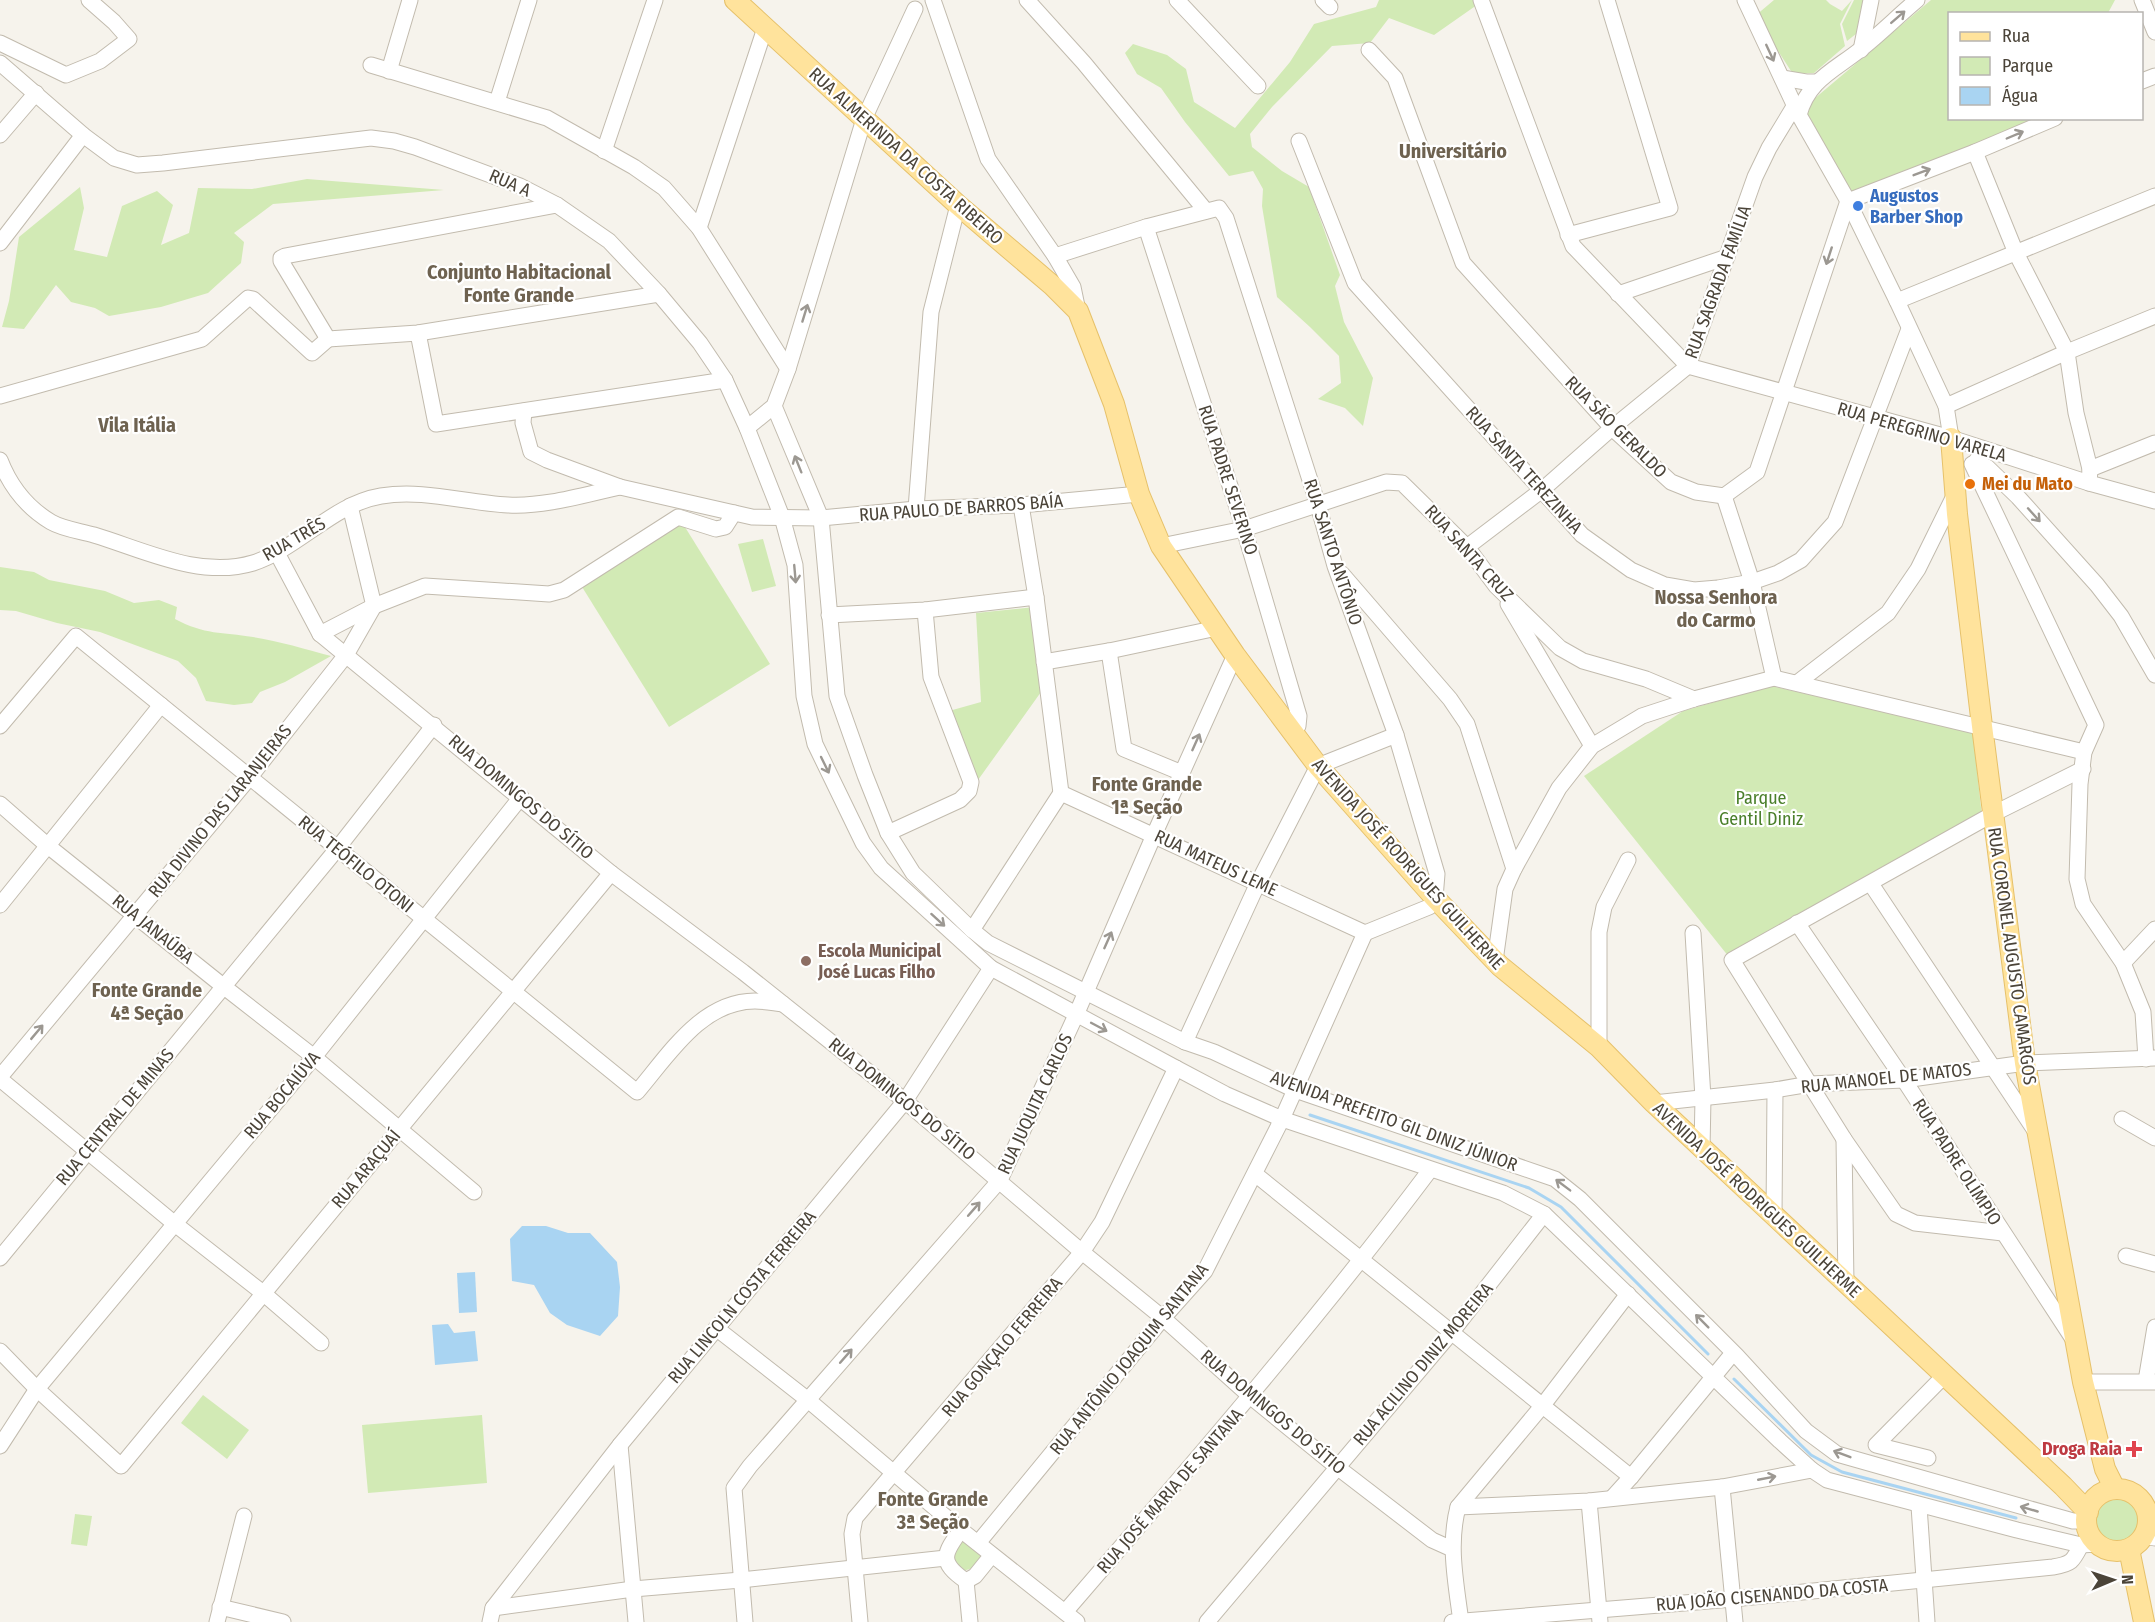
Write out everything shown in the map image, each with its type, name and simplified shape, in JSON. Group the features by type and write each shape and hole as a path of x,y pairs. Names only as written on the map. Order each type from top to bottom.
{"main road":[{"name":"RUA ALMERINDA DA COSTA RIBEIRO","path":"735,0 958,205 1053,286 1078,311"},
{"name":"AVENIDA JOSÉ RODRIGUES GUILHERME","path":"1078,311 1114,404 1139,494 1161,546 1235,655 1318,766 1435,898 1495,961 1599,1047 1702,1149 2063,1486 2097,1502"},
{"name":"RUA CORONEL AUGUSTO CAMARGOS","path":"1968,455 1955,493 1982,726 2025,1063 2075,1342 2105,1469 2097,1502"},
{"path":"2131,1492 2139,1498 2151,1514 2148,1526 2150,1537 2139,1543 2123,1550 2110,1551 2089,1545 2088,1532 2097,1502 2131,1492"},
{"path":"2123,1550 2131,1622"},
{"path":"2123,1550 2144,1622"}],"street":[{"path":"0,43 66,75 100,61 129,39 89,0"},
{"path":"497,102 530,0"},
{"path":"604,151 655,0"},
{"name":"RUA SANTO ANTÔNIO","path":"1027,0 1213,209 1226,218 1335,566 1396,735 1437,874 1435,898"},
{"path":"1177,0 1258,86"},
{"path":"1481,0 1573,246 1688,366"},
{"path":"1568,235 1670,208 1607,0"},
{"path":"1745,0 1797,110 1848,201 1897,301 2096,725 2084,752 2080,784 2077,879 2083,904 2123,963 2143,1012 2150,1059"},
{"path":"1861,50 1871,0"},
{"path":"1782,78 1817,82 1861,50 1917,0"},
{"path":"2142,0 2155,32"},
{"path":"389,71 407,2"},
{"path":"747,428 774,406 788,369 864,119 910,5 935,6 988,159 1073,286 1078,311"},
{"path":"699,228 765,28"},
{"name":"RUA SÃO GERALDO","path":"1369,50 1395,78 1463,263 1612,428 1671,482 1696,492 1724,496"},
{"name":"RUA A","path":"0,63 83,135 114,158 137,165 371,138 415,147 520,186 557,205 609,241 659,294 700,343 725,380 747,428 782,517"},
{"path":"371,65 547,118 634,167 664,188 699,228 788,369"},
{"name":"RUA SAGRADA FAMÍLIA","path":"1467,546 1542,490 1612,428 1688,366 1755,177 1769,147 1817,82"},
{"path":"0,135 36,93"},
{"path":"1848,201 2050,120"},
{"path":"0,243 5,227 83,135"},
{"name":"RUA SANTA TEREZINHA","path":"1299,141 1355,283 1582,535 1631,570 1665,585 1694,590 1752,582 1778,573 1800,560 1835,522 1909,328"},
{"path":"1975,152 2016,253 2067,352 2076,413 2090,476 2155,443"},
{"path":"1897,301 2155,196"},
{"path":"1774,678 1752,582 1724,496 1757,472 1848,201"},
{"path":"328,339 281,258 557,205"},
{"path":"916,509 931,312 958,205"},
{"path":"1055,256 1146,227 1213,209"},
{"name":"RUA PADRE SEVERINO","path":"1146,227 1244,529 1299,716 1298,726 1293,734"},
{"path":"1618,294 1727,257"},
{"path":"0,396 202,339 251,297 312,352 328,339 418,333 659,294"},
{"path":"1946,406 2155,316"},
{"path":"418,333 436,424 725,380"},
{"name":"RUA PEREGRINO VARELA","path":"1688,366 1875,417 1968,455 1994,453 2090,476 2155,501"},
{"name":"AVENIDA PREFEITO GIL DINIZ JÚNIOR","path":"774,406 821,518 837,696 865,774 888,833 913,873 972,930 988,943 1085,993 1185,1042 1214,1052 1295,1090 1555,1179 1580,1198 1733,1353 1806,1431 1837,1454 2073,1521 2097,1502"},
{"name":"RUA PAULO DE BARROS BAÍA","path":"524,411 523,423 531,452 547,460 620,487 752,518 821,518 916,509 1021,505 1139,494"},
{"path":"1968,455 2018,497 2097,585 2121,616 2155,675"},
{"name":"RUA TRÊS","path":"0,460 23,502 52,523 185,564 222,568 252,563 277,553 350,506 380,496 421,494 509,506 544,504 620,487"},
{"name":"RUA SANTA CRUZ","path":"1161,546 1244,529 1386,482 1402,483 1467,546 1497,586 1560,648 1583,661 1646,679 1694,699"},
{"path":"1797,683 1888,613 1918,569 1955,493"},
{"path":"972,930 1061,793 1036,597 1021,505"},
{"path":"350,506 374,606"},
{"path":"277,553 320,634 374,606 425,586 549,594 564,590 678,517 716,529 725,527 734,513"},
{"name":"AVENIDA PREFEITO GIL DINIZ JÚNIOR","path":"782,517 795,565 804,696 815,744 862,843 881,868 991,968 1225,1094 1282,1119 1503,1193 1544,1214 1812,1470 1827,1480 1919,1506 2089,1545"},
{"path":"1335,566 1450,699 1467,724 1514,869"},
{"path":"1497,586 1592,746"},
{"path":"830,615 925,610 1036,597"},
{"name":"RUA DIVINO DAS LARANJEIRAS","path":"0,1078 250,777 346,654 374,606"},
{"path":"888,833 960,800 969,791 971,782 931,677 925,610"},
{"path":"1044,662 1109,651 1216,628"},
{"name":"RUA DOMINGOS DO SÍTIO","path":"320,634 434,725 611,873 784,1004 905,1101 1163,1318 1251,1397 1337,1467 1432,1540 1452,1549"},
{"name":"RUA TEÓFILO OTONI","path":"0,726 76,636 637,1092 696,1023 714,1011 735,1003 754,1001 784,1004"},
{"path":"1109,651 1124,749 1182,773"},
{"name":"RUA JUQUITA CARLOS","path":"741,1580 734,1488 750,1466 1000,1180 1076,1015 1235,655"},
{"path":"1495,961 1505,889 1559,788 1592,746 1642,716 1694,699 1774,678 2084,752"},
{"path":"0,905 161,705"},
{"name":"RUA CENTRAL DE MINAS","path":"0,1258 337,849 434,725"},
{"path":"1185,1042 1258,883 1318,766 1396,735"},
{"path":"2003,1233 1915,1223 1896,1214 1844,1139 1732,960 1993,814 2083,769"},
{"name":"RUA MATEUS LEME","path":"1061,793 1365,933"},
{"name":"RUA BOCAIÚVA","path":"0,1446 38,1389 425,920 521,797"},
{"name":"RUA JANAÚBA","path":"0,804 48,846 314,1056 474,1192"},
{"path":"1599,1047 1599,932 1604,906 1628,860"},
{"name":"RUA ARAÇUAÍ","path":"38,1389 121,1466 611,873"},
{"path":"1870,884 2038,1134"},
{"path":"1365,933 1429,907 1435,898"},
{"name":"RUA PADRE OLÍMPIO","path":"1797,923 1904,1080 2075,1342"},
{"path":"2123,963 2155,928"},
{"name":"RUA ANTÔNIO JOAQUIM SANTANA","path":"978,1543 1163,1318 1205,1271 1282,1119 1365,933"},
{"path":"1693,933 1703,1098 1702,1149"},
{"name":"RUA LINCOLN COSTA FERREIRA","path":"491,1615 620,1445 905,1101 991,968"},
{"name":"RUA MANOEL DE MATOS","path":"1654,1103 1810,1084 1904,1080 2025,1063 2150,1059"},
{"name":"RUA GONÇALO FERREIRA","path":"860,1622 852,1534 855,1518 1082,1252 1102,1222 1176,1068"},
{"path":"0,1078 86,1152 321,1343"},
{"path":"1774,1216 1775,1090"},
{"path":"2122,1119 2155,1138"},
{"path":"1844,1139 1846,1285"},
{"name":"RUA JOSÉ MARIA DE SANTANA","path":"1071,1617 1362,1261 1430,1170"},
{"path":"1255,1174 1631,1477"},
{"name":"RUA ACILINO DINIZ MOREIRA","path":"1207,1622 1450,1333 1544,1214"},
{"path":"2126,1256 2155,1264"},
{"path":"1458,1622 1452,1549 1453,1525 1458,1507 1542,1405 1628,1294"},
{"path":"2083,1382 2151,1381 2155,1327"},
{"path":"716,1328 808,1400 992,1556 1071,1617"},
{"path":"0,1351 38,1389"},
{"path":"1612,1498 1733,1353"},
{"path":"1928,1458 1876,1446 1944,1376"},
{"path":"620,1445 636,1622"},
{"path":"1458,1507 1589,1501 1722,1487 1812,1470"},
{"path":"1722,1487 1735,1622"},
{"path":"1589,1501 1600,1616"},
{"path":"1919,1506 1927,1622"},
{"path":"244,1516 218,1614 283,1622"},
{"path":"961,1530 947,1549 946,1558 952,1572 966,1581"},
{"name":"RUA JOÃO CISENANDO DA COSTA","path":"1458,1622 1600,1616 1733,1599 2068,1565 2089,1545"},
{"path":"966,1581 975,1576 992,1556"},
{"path":"491,1615 633,1589 946,1558"},
{"path":"741,1580 745,1622"},
{"path":"966,1581 970,1622"}],"green space":[{"path":"1379,0 1484,0 1434,35 1389,18 1370,43 1332,46 1272,107 1250,134 1252,147 1282,171 1309,187 1340,275 1335,286 1344,322 1373,378 1363,426 1345,408 1318,399 1341,383 1339,356 1277,297 1262,206 1263,189 1253,171 1229,176 1161,88 1137,74 1125,53 1133,44 1167,55 1186,69 1194,102 1235,128 1290,62 1314,24 1376,7"},
{"path":"1774,0 1826,0 1842,11 1852,0 1840,24 1845,46 1814,73 1793,74 1755,16"},
{"path":"1854,0 1867,0 1861,30 1847,41 1842,24"},
{"path":"1931,0 2115,0 2109,12 1948,12 1948,120 2032,120 1864,192 1845,191 1804,113 1814,99"},
{"path":"307,179 444,190 273,204 234,233 244,242 241,263 208,293 161,307 109,316 95,308 71,302 56,285 24,329 2,327 9,301 19,237 80,187 84,208 74,250 107,257 122,206 157,191 173,205 161,245 189,233 198,188 252,189"},
{"path":"680,519 770,664 669,727 579,582"},
{"path":"763,539 776,586 752,592 738,544"},
{"path":"0,567 34,572 49,580 105,591 134,603 159,600 177,607 175,619 195,628 253,637 331,656 285,682 260,692 252,703 234,705 206,701 196,678 178,661 100,632 16,611 0,610"},
{"path":"1035,607 1041,692 978,780 949,711 981,702 976,613"},
{"name":"Parque Gentil Diniz","path":"1771,686 1973,732 1982,817 1729,957 1584,776 1683,711"},
{"path":"203,1395 249,1430 227,1459 181,1423"},
{"path":"482,1415 487,1483 368,1493 362,1425"},
{"path":"2122,1497 2134,1503 2139,1511 2139,1529 2134,1537 2126,1542 2112,1543 2100,1537 2095,1529 2094,1515 2100,1503 2108,1498"},
{"path":"75,1514 92,1516 87,1546 71,1544"},
{"path":"960,1537 982,1555 973,1568 963,1571 949,1553"}],"water":[{"path":"522,1226 546,1226 568,1233 590,1233 617,1262 620,1287 618,1316 600,1336 567,1325 550,1313 534,1285 512,1281 510,1239"},
{"path":"475,1272 477,1312 459,1313 457,1273"},
{"path":"448,1324 454,1333 475,1331 478,1361 435,1365 432,1325"}],"waterway":[{"path":"1310,1115 1529,1188 1561,1207 1708,1354"},
{"path":"1734,1379 1811,1455 1842,1472 2016,1518"}],"place":[{"name":"Augustos Barber Shop","path":"1858,206"},
{"name":"Mei du Mato","path":"1970,484"},
{"name":"Escola Municipal José Lucas Filho","path":"806,961"},
{"name":"Droga Raia","path":"2134,1449"}],"district":[{"name":"Universitário","path":"1453,151"},
{"name":"Conjunto Habitacional Fonte Grande","path":"519,284"},
{"name":"Vila Itália","path":"137,425"},
{"name":"Nossa Senhora do Carmo","path":"1716,608"},
{"name":"Fonte Grande 1ª Seção","path":"1147,796"},
{"name":"Fonte Grande 4ª Seção","path":"147,1002"},
{"name":"Fonte Grande 3ª Seção","path":"933,1510"}]}
